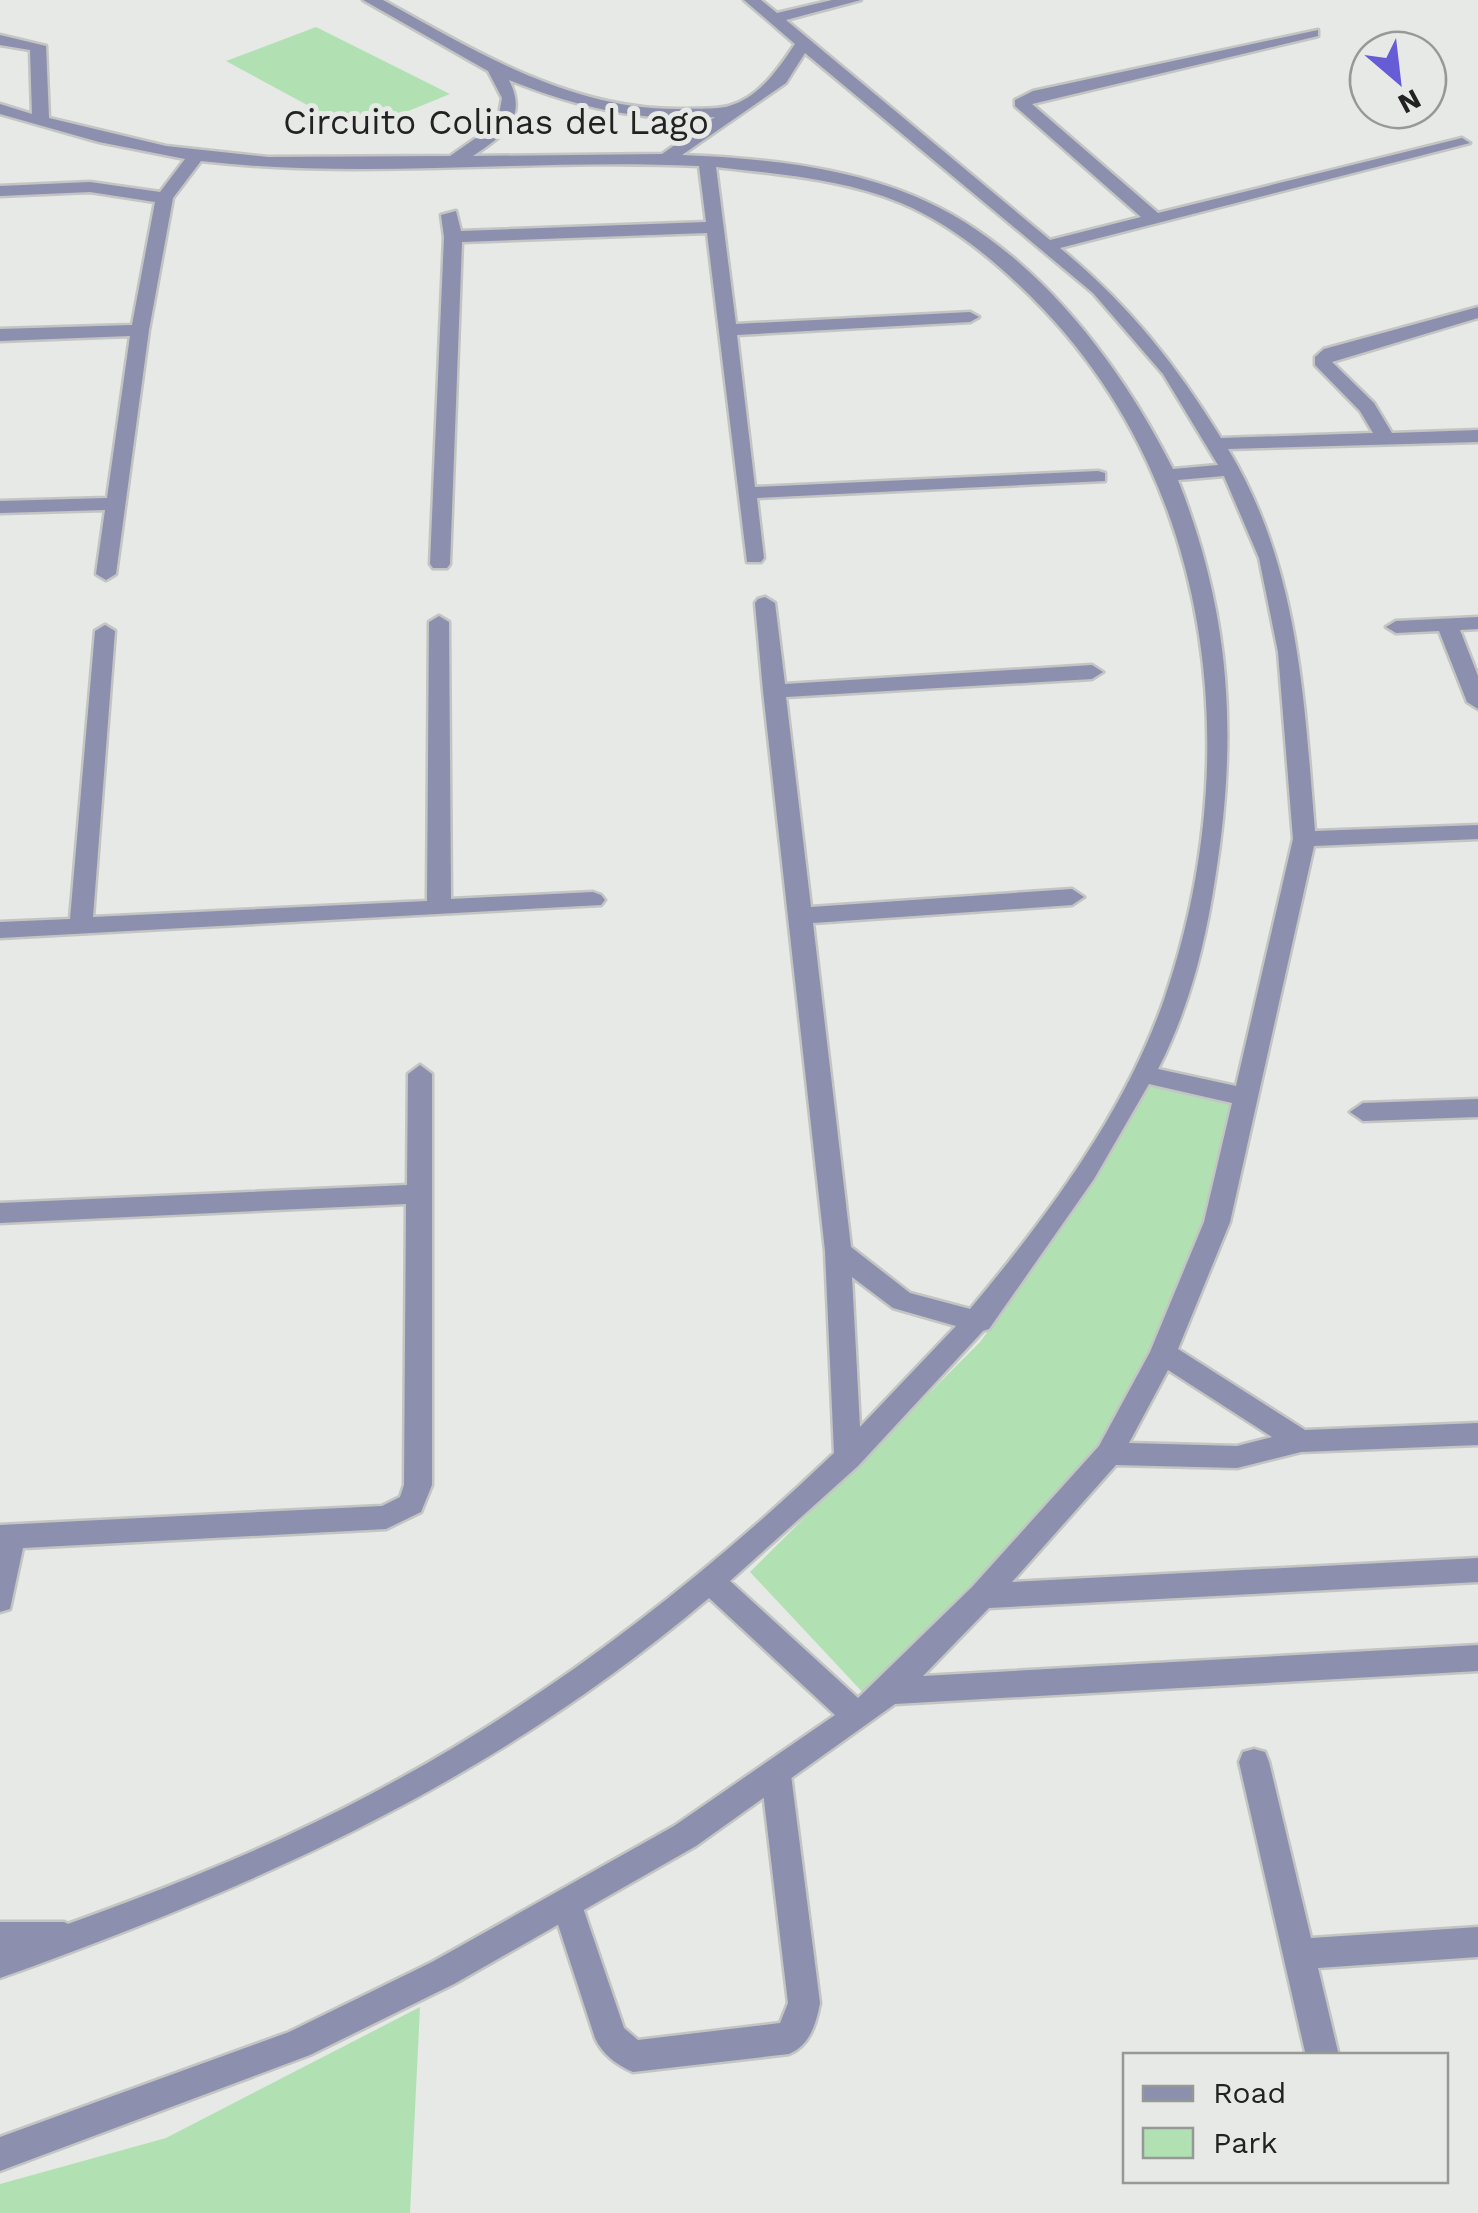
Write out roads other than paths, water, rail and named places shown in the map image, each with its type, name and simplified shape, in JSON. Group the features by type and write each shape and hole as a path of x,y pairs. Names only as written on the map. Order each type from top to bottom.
{"street":[{"path":"371,0 495,68 575,102 625,112 682,116 741,110"},
{"path":"0,2154 298,2044 568,1906 776,1775 857,1716 889,1690 982,1596 1109,1454 1163,1352 1217,1222 1304,839 1289,652 1269,558 1231,470 1171,370 1099,289 752,0"},
{"path":"774,18 853,0"},
{"path":"1154,219 1021,104 1033,96 1312,32"},
{"path":"0,40 38,46 41,122"},
{"path":"668,156 780,80 804,42"},
{"path":"456,160 492,135 507,116 510,98 495,68"},
{"name":"Circuito Colinas del Lago","path":"0,110 197,155 268,162 668,156 831,176 923,206 979,241 1026,281 1081,342 1142,430 1166,475 1209,602 1221,758 1202,894 1170,1018 1142,1074 1056,1220 980,1322 848,1458 711,1582 593,1672 498,1736 381,1805 230,1876 0,1963"},
{"path":"1050,245 1462,143"},
{"path":"106,574 140,330 164,198 197,155"},
{"path":"708,160 754,558"},
{"path":"0,191 90,187 164,198"},
{"path":"440,564 453,237 450,215"},
{"path":"453,237 716,227"},
{"path":"1385,440 1380,417 1322,360 1331,353 1478,312"},
{"path":"728,330 970,317"},
{"path":"0,335 140,330"},
{"path":"1216,444 1478,436"},
{"path":"1166,475 1231,470"},
{"path":"747,493 1098,477"},
{"path":"0,507 118,504"},
{"path":"765,603 838,1251 848,1458"},
{"path":"439,622 439,908"},
{"path":"1396,627 1478,623"},
{"path":"1447,625 1478,702"},
{"path":"81,926 104,630"},
{"path":"774,691 1092,672"},
{"path":"1304,839 1478,832"},
{"path":"800,916 1072,897"},
{"path":"0,930 593,900"},
{"path":"0,1600 5,1536 386,1517 411,1504 418,1485 420,1074"},
{"path":"1142,1074 1248,1097"},
{"path":"1363,1112 1478,1108"},
{"path":"0,1213 417,1194"},
{"path":"838,1251 902,1301 980,1322"},
{"path":"1163,1352 1301,1441"},
{"path":"1109,1454 1237,1457 1301,1441 1478,1434"},
{"path":"982,1596 1478,1570"},
{"path":"711,1582 857,1716"},
{"path":"889,1690 1478,1658"},
{"path":"1254,1762 1321,2053"},
{"path":"568,1906 611,2038 621,2050 633,2056 789,2038 804,2003 776,1775"},
{"path":"0,1937 74,1937"},
{"path":"1299,1954 1478,1942"}]}
